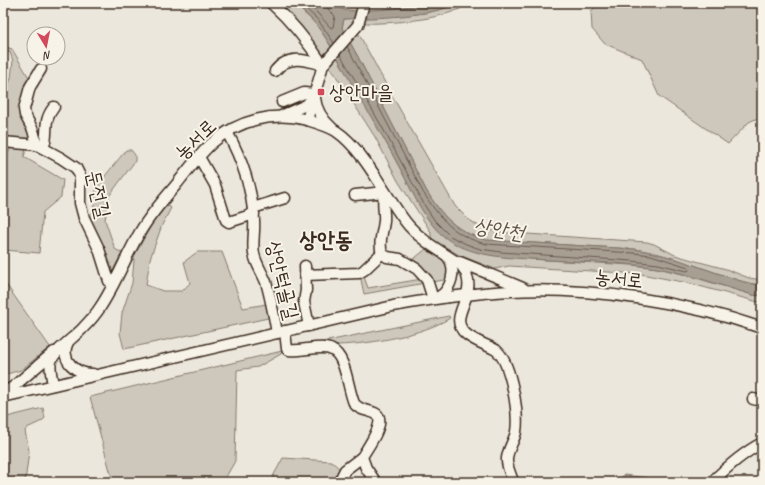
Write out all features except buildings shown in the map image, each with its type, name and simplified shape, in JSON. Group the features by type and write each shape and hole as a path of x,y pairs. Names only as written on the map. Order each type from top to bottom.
{"street":[{"path":"271,3 284,15 324,63"},
{"path":"307,120 324,63 358,25 364,3"},
{"path":"275,71 282,64 299,59 324,63"},
{"path":"41,69 30,87 24,109 25,115 40,147 46,140 48,116 54,107"},
{"path":"282,102 304,93 315,95"},
{"path":"279,116 306,105 315,95"},
{"path":"315,95 319,112 325,121 335,131"},
{"name":"농서로","path":"53,385 50,368 51,361 56,353 83,329 92,318 113,284 140,232 154,212 212,143 227,132 249,122 270,117 288,116 307,120 335,131 343,137 357,151 411,228 427,243 450,257 465,270 469,282 468,295"},
{"name":"상안턱골길","path":"227,132 242,161 253,211 254,252 258,267 265,280 287,349 322,348 335,352 344,366 355,405 361,409 376,413 378,415 380,420 378,428 362,457"},
{"name":"둔전길","path":"3,142 40,147 72,164 78,172 81,182 80,203 84,218 99,249 109,281 113,284"},
{"path":"199,157 215,185 226,220 229,222 233,222 253,211 285,198"},
{"path":"356,195 385,192 383,198 384,221 380,242 382,253 386,257 400,259 417,270 427,280 433,299 444,293 448,286 452,274 450,257"},
{"path":"309,326 304,302 306,290 305,270 359,272 364,270 382,253"},
{"path":"450,257 514,285 534,290"},
{"name":"농서로","path":"3,397 394,306 468,295 534,290 601,294 648,300 702,311 762,328"},
{"path":"468,295 459,318 460,327 470,336 500,352 509,371 516,423 514,440 506,459 513,482"},
{"path":"68,342 65,349 66,357 74,368 83,374 99,374"},
{"path":"3,394 68,342"},
{"path":"712,482 741,456 762,443"},
{"path":"339,482 345,470 362,457 366,468 375,481"}],"shaded area":[{"path":"274,3 293,3 315,23 327,40 378,127 421,208 431,223 530,259 658,268 753,295 762,296 762,303 688,283 641,274 509,266 495,269 459,255 431,238 431,232 398,181 375,137 331,68 302,31"},
{"path":"333,3 435,3 389,9 356,11 344,10"},
{"path":"459,3 470,3 439,16 391,22 353,23 390,92 455,206 468,219 477,225 497,232 647,242 675,255 726,269 749,278 762,280 762,285 738,280 665,256 634,249 486,240 475,237 458,228 451,222 438,208 426,190 342,28 344,19 418,14 447,8"},
{"path":"601,3 762,3 762,116 749,122 728,144 659,96 642,59 605,44 592,29 591,11"},
{"path":"6,47 12,49 31,81 25,97 34,141 12,140 6,133 3,117 3,100 11,78 13,61 10,52 3,52 3,48"},
{"path":"13,144 27,146 24,157 63,180 61,197 43,212 39,253 3,251 3,163"},
{"path":"126,150 131,150 135,155 135,161 109,196 105,220 115,249 122,253 111,274 86,218 92,213 96,190"},
{"path":"168,205 171,208 162,225 150,259 146,285 163,291 182,291 190,283 184,262 197,252 222,252 243,308 267,304 270,316 268,318 124,349 120,333 122,313 132,283 133,258 152,224"},
{"path":"426,249 445,261 448,269 447,277 444,280 432,282 410,262"},
{"path":"363,274 368,288 422,279 425,283 364,294 360,275"},
{"path":"3,280 50,347 21,370 3,375"},
{"path":"449,316 450,318 439,324 396,338 365,343 338,345 336,348 308,345"},
{"path":"282,351 281,354 258,367 237,370 235,461 223,482 113,482 90,397"},
{"path":"43,408 45,418 27,428 25,431 29,451 25,482 3,482 3,418"},
{"path":"283,458 331,461 351,479 357,482 270,482"},
{"path":"624,475 649,478 654,482 616,482"}],"water":[{"path":"293,3 333,3 344,10 356,11 389,9 435,3 459,3 447,8 418,14 344,19 342,28 426,190 438,208 458,228 475,237 486,240 634,249 655,253 738,280 762,285 762,296 753,295 694,277 657,268 617,263 523,259 483,254 458,246 440,233 427,218 335,53 313,21 304,11"}],"place":[{"name":"상안마을","path":"321,92"}],"district":[{"name":"상안동","path":"326,239"}],"water label":[{"name":"상안천","path":"499,229"}]}
